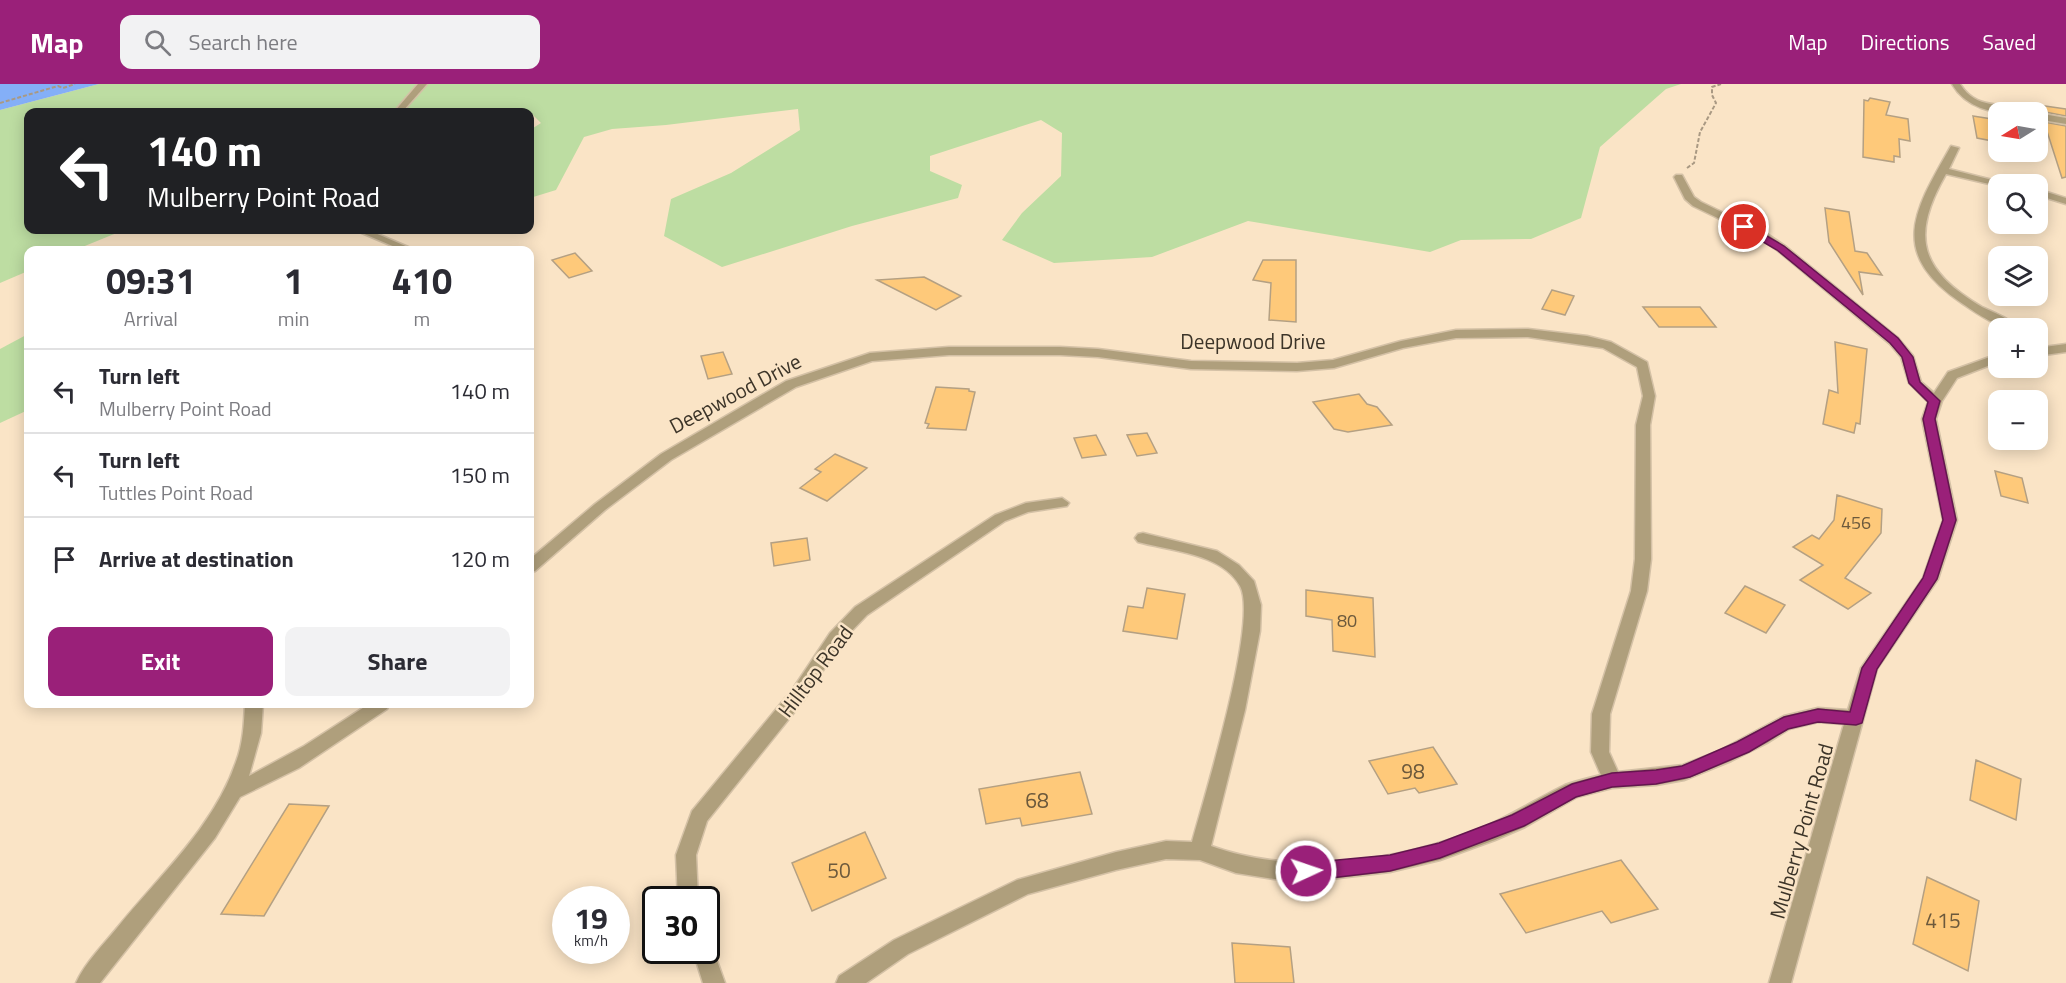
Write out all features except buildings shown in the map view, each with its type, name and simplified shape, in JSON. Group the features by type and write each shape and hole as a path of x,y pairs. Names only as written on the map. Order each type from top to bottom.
{"street":[{"path":"402,108 423,84"},
{"path":"1956,84 1963,96 1988,106"},
{"path":"2048,118 2066,121"},
{"path":"1954,148 1924,206 1919,224 1920,252 1924,263 1952,292 1995,318"},
{"path":"1944,171 1988,181"},
{"path":"1679,177 1690,199 1696,204 1763,236 1781,248 1894,341 1907,357 1915,383 1935,401"},
{"path":"2048,195 2066,201"},
{"path":"370,234 400,246"},
{"name":"Deepwood Drive","path":"534,564 600,507 682,447 791,384 870,357 949,351 1060,351 1098,353 1191,365 1297,366 1334,364 1401,345 1456,334 1528,333 1587,340 1607,345 1643,365 1649,396 1643,425 1643,559 1639,591 1601,714 1600,752 1612,780"},
{"path":"2048,349 2066,348"},
{"name":"Mulberry Point Road","path":"1780,983 1869,668 1929,579 1950,520 1929,419 1935,401 1952,375 1988,362"},
{"name":"Hilltop Road","path":"687,886 686,855 699,818 798,694 836,637 861,611 1000,518 1026,508 1062,503"},
{"path":"1143,538 1212,555 1227,564 1248,585 1253,605 1252,631 1236,710 1200,851"},
{"path":"87,983 122,936 207,836 225,810 246,762 254,708"},
{"path":"235,791 268,778 306,756 375,708"},
{"path":"847,983 901,947 1024,886 1166,850 1200,851 1236,864 1274,870 1322,871 1390,863 1488,834 1518,821 1572,791 1612,780 1656,777 1684,772 1743,747 1784,723 1818,716 1856,718"},
{"path":"708,964 714,983"}],"path":[{"path":"0,103 58,86 63,88 75,84"},
{"path":"1679,177 1694,163 1695,144 1704,122 1716,103 1711,91 1712,87 1721,84"}],"green space":[{"path":"99,84 1681,84 1666,89 1600,147 1581,218 1531,239 1461,240 1430,252 1248,221 1152,257 1054,263 1002,240 1022,213 1061,176 1062,133 1041,120 930,156 930,171 962,185 958,198 852,226 722,267 664,236 671,199 731,173 800,130 798,109 612,129 584,137 556,190 534,197 534,127 541,123 534,116 534,108 24,108 24,234 114,234 85,246 24,246 24,273 0,283 0,110"},
{"path":"24,336 24,412 0,423 0,349"}],"water":[{"path":"0,84 99,84 0,110"}],"route":[{"path":"1306,871 1390,863 1440,850 1518,821 1572,791 1612,780 1656,777 1684,772 1725,756 1761,738 1784,723 1818,716 1856,718 1869,668 1929,579 1950,520 1929,419 1935,401 1921,391 1915,383 1907,357 1894,341 1781,248 1744,227"}]}
